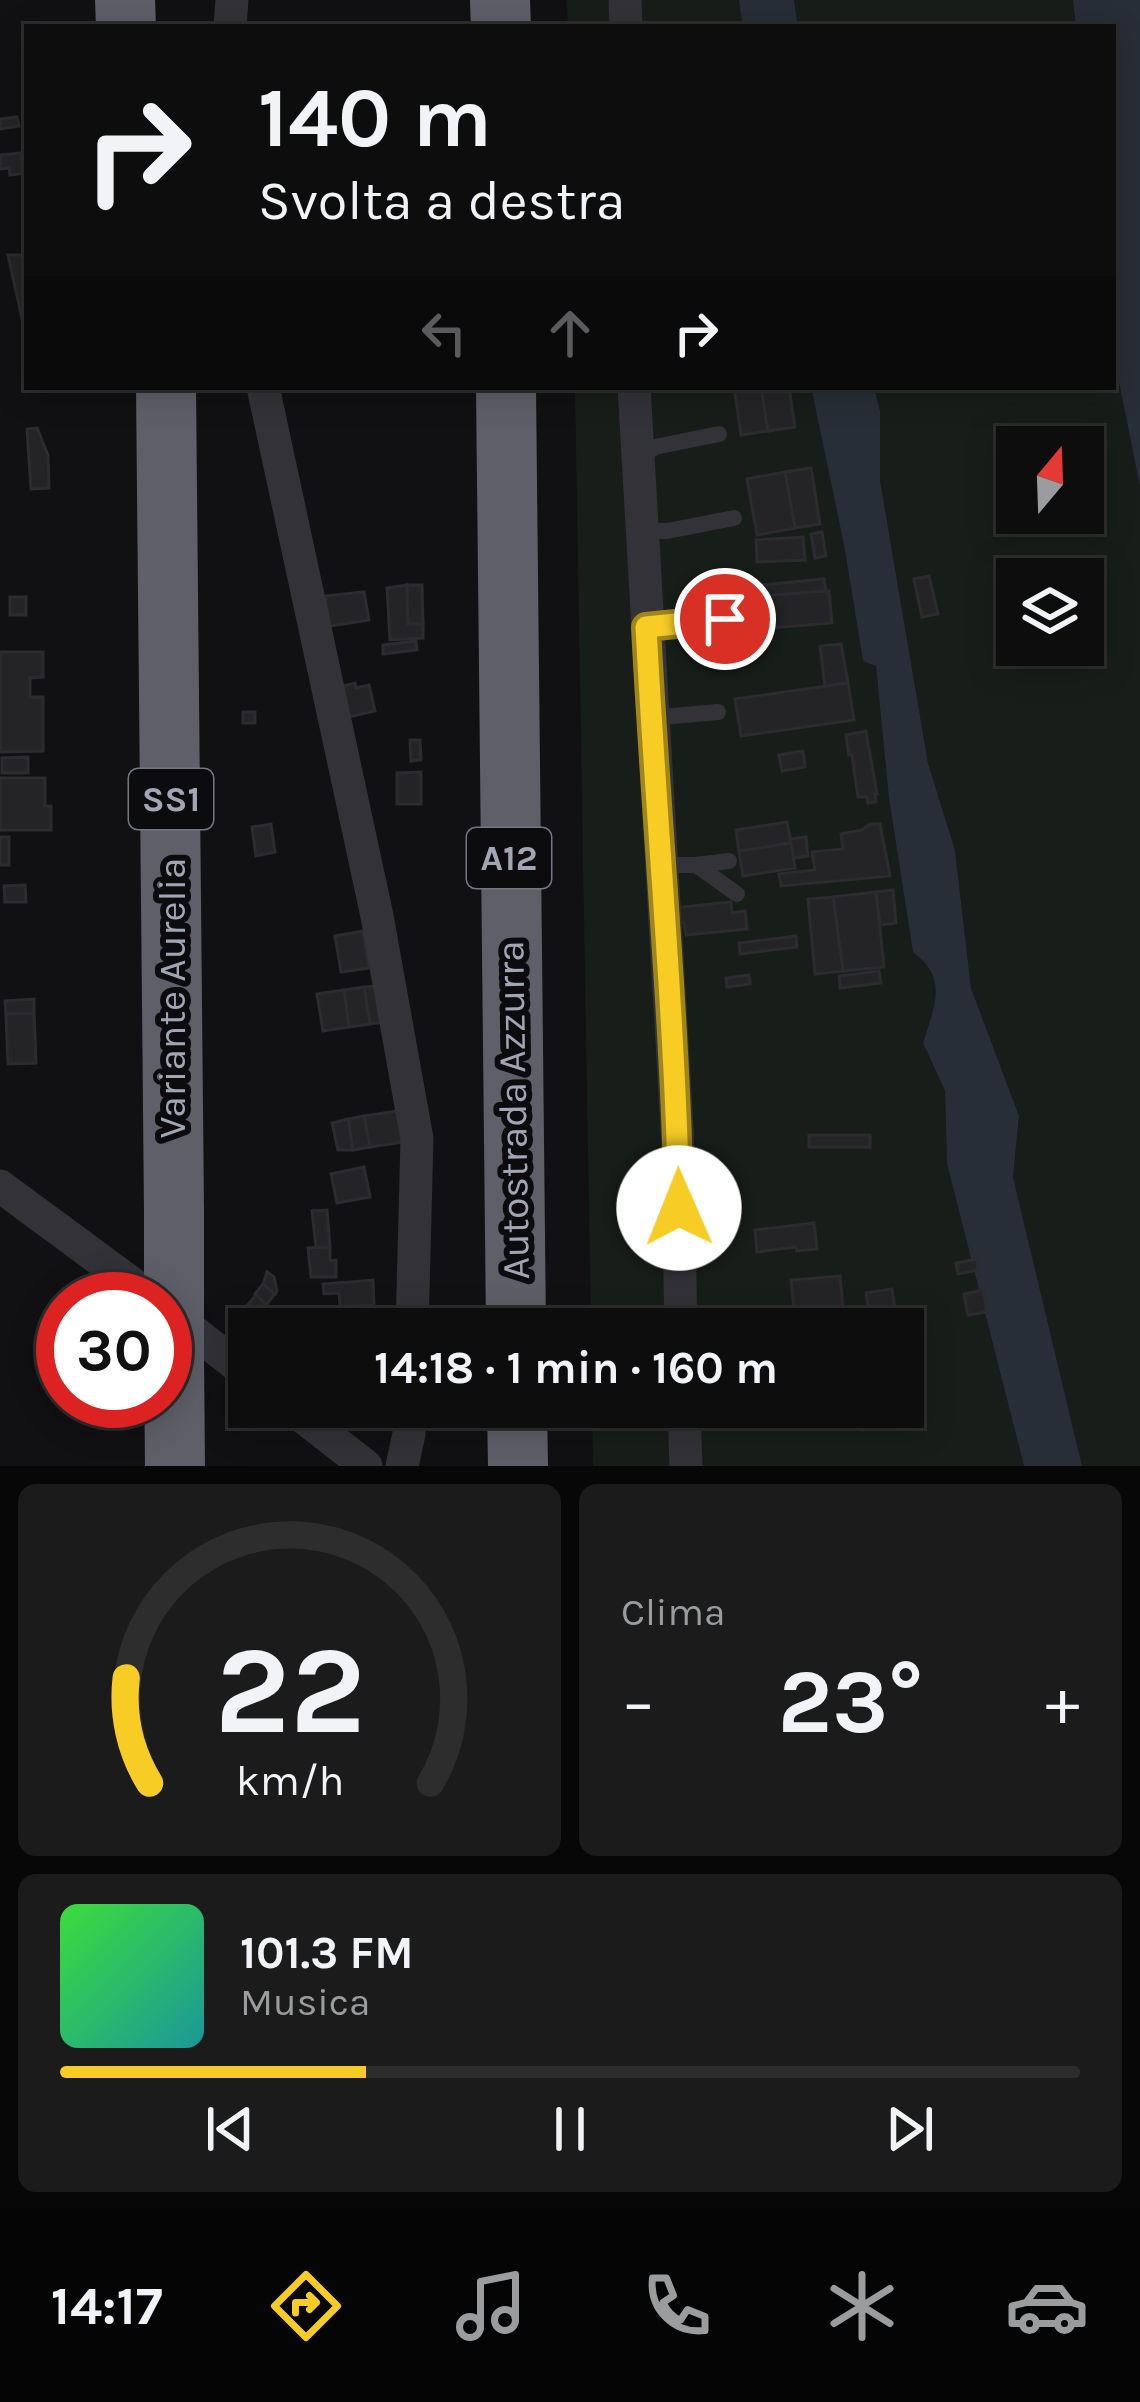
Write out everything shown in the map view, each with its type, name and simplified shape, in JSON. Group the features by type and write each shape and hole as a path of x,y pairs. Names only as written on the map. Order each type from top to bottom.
{"highway":[{"name":"Variante Aurelia","path":"131,390 137,755 157,1272"},
{"name":"Variante Aurelia","path":"144,1272 156,1210 166,390"},
{"name":"Autostrada Azzurra","path":"506,390 516,1308"},
{"name":"Autostrada Azzurra","path":"546,390 555,1308"},
{"name":"Variante Aurelia","path":"140,1466 147,1428"},
{"name":"Variante Aurelia","path":"169,1428 175,1466"},
{"path":"517,1428 518,1466"},
{"path":"556,1428 557,1466"}],"street":[{"path":"264,390 377,916 417,1139 413,1308"},
{"path":"634,390 651,718 680,865 677,1135 681,1308"},
{"path":"0,1186 116,1272"},
{"path":"192,1363 228,1371"},
{"path":"317,1428 366,1466"},
{"path":"402,1466 409,1428"},
{"path":"685,1428 686,1466"}],"lane":[{"path":"638,459 656,447 719,434"},
{"path":"641,531 734,518"},
{"path":"646,627 725,619"},
{"path":"651,718 718,712"},
{"path":"680,865 729,861"},
{"path":"680,865 736,894"}],"shaded area":[{"path":"567,0 740,0 744,24 568,24"},
{"path":"739,0 794,0 798,24 743,24"},
{"path":"794,0 1073,0 1076,24 798,24"},
{"path":"1073,0 1140,0 1140,487 1116,367 1116,24 1076,24"},
{"path":"1116,367 1140,487 1140,1466 1082,1466 1013,1177 1019,1116 971,988 955,850 928,763 880,480 880,411 875,390 1116,390"},
{"path":"575,390 812,390 863,661 876,665 889,799 913,951 935,982 935,1005 923,1043 945,1091 947,1164 1024,1466 593,1466 592,1428 924,1428 924,1308 591,1308"},
{"path":"812,390 875,390 880,411 880,480 928,763 955,850 971,988 1019,1116 1013,1177 1082,1466 1024,1466 947,1164 945,1091 923,1043 935,983 913,952 889,799 876,666 863,661"}],"building":[{"path":"17,117 19,126 0,129 0,119"},
{"path":"21,153 24,173 10,175 9,168 0,169 0,155"},
{"path":"8,255 24,255 24,327"},
{"path":"734,390 761,390 768,431 741,435"},
{"path":"761,390 789,390 795,427 768,431"},
{"path":"37,428 48,455 49,488 31,489 27,429"},
{"path":"811,468 820,524 795,528 785,472"},
{"path":"785,472 795,528 757,535 747,479"},
{"path":"822,532 826,556 815,558 811,534"},
{"path":"803,537 805,560 757,562 756,540"},
{"path":"929,576 938,614 922,617 914,579"},
{"path":"824,579 826,591 735,599 733,588"},
{"path":"407,585 408,624 423,624 423,638 390,640 387,588"},
{"path":"407,585 422,585 423,624 408,624"},
{"path":"829,591 832,623 745,630 742,598"},
{"path":"364,592 369,620 330,626 325,596"},
{"path":"10,597 26,597 26,615 10,615"},
{"path":"416,641 417,650 383,654 383,645"},
{"path":"841,644 848,683 825,686 820,646"},
{"path":"0,652 43,652 43,677 30,678 30,697 43,697 43,751 0,752"},
{"path":"355,683 356,688 369,685 375,711 345,718 338,687"},
{"path":"848,683 854,720 741,736 735,699"},
{"path":"243,712 255,712 255,723 243,723"},
{"path":"866,731 877,794 876,802 868,803 867,797 858,797 846,735"},
{"path":"410,740 420,740 421,760 411,761"},
{"path":"803,751 805,767 782,771 779,755"},
{"path":"28,757 28,773 2,773 2,758"},
{"path":"421,772 421,804 397,804 397,773"},
{"path":"0,778 45,778 51,830 0,830"},
{"path":"787,822 791,843 739,851 736,830"},
{"path":"271,824 275,852 256,856 252,827"},
{"path":"880,824 890,876 781,886 779,874 815,870 812,852 843,849 841,834"},
{"path":"0,837 9,837 9,865 0,865"},
{"path":"806,837 808,856 793,858 790,839"},
{"path":"791,843 795,868 743,876 739,851"},
{"path":"25,885 26,902 5,902 4,886"},
{"path":"893,890 896,923 880,925 876,892"},
{"path":"876,892 884,967 843,971 833,897"},
{"path":"833,897 843,971 815,974 808,899"},
{"path":"731,902 732,913 745,911 747,929 686,935 684,922 674,923 673,908"},
{"path":"363,931 369,968 341,972 335,936"},
{"path":"796,936 797,947 740,954 739,943"},
{"path":"879,971 881,983 840,988 839,976"},
{"path":"749,975 750,984 727,987 726,978"},
{"path":"376,986 383,1022 370,1024 364,987"},
{"path":"364,987 370,1024 349,1027 344,990"},
{"path":"344,990 349,1027 323,1031 317,994"},
{"path":"34,999 34,1013 6,1014 5,1001"},
{"path":"34,1013 36,1063 8,1064 6,1014"},
{"path":"404,1110 410,1141 370,1147 364,1116"},
{"path":"364,1116 370,1147 353,1150 348,1119"},
{"path":"348,1119 353,1150 338,1150 332,1123"},
{"path":"809,1135 870,1135 870,1147 809,1147"},
{"path":"364,1167 370,1197 337,1203 331,1174"},
{"path":"327,1210 330,1247 316,1248 312,1211"},
{"path":"814,1223 817,1249 757,1252 755,1230"},
{"path":"330,1247 336,1277 311,1277 308,1248"},
{"path":"977,1259 978,1270 958,1274 956,1263"},
{"path":"267,1272 274,1277 275,1294 263,1284"},
{"path":"840,1276 843,1308 794,1308 791,1280"},
{"path":"373,1280 374,1305 340,1307 339,1293 324,1294 323,1284"},
{"path":"263,1284 275,1294 266,1305 255,1294"},
{"path":"892,1289 895,1308 868,1308 866,1293"},
{"path":"983,1290 987,1312 968,1315 964,1294"},
{"path":"256,1295 270,1308 245,1308"}],"route":[{"path":"679,1208 646,627 725,619"}]}
